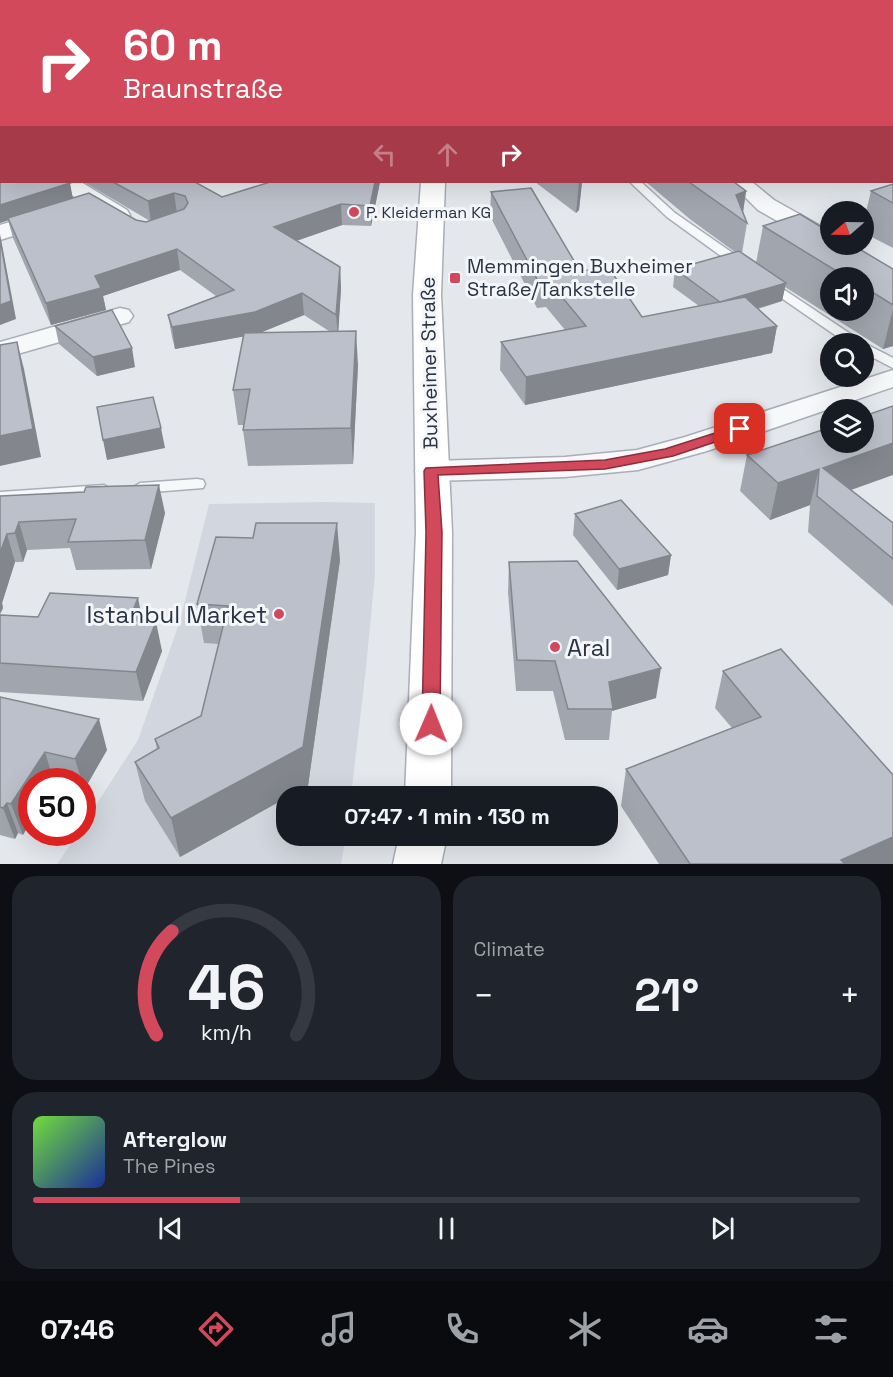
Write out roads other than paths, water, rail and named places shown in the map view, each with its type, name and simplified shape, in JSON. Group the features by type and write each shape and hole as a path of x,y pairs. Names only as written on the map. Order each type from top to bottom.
{"main road":[{"name":"Buxheimer Straße","path":"428,786 434,532 427,295 433,183"},
{"path":"417,864 422,846"},
{"path":"426,846 428,864"}],"street":[{"path":"68,183 95,202 140,227"},
{"path":"741,183 766,205 820,236"},
{"path":"0,233 95,202"},
{"path":"0,351 120,316"},
{"path":"431,471 565,467 638,460 696,444 893,378"}],"lane":[{"path":"636,183 671,215 708,242 842,333"},
{"path":"874,353 893,364"},
{"path":"0,497 197,484"}],"place":[{"name":"P. Kleiderman KG","path":"354,212"},
{"name":"Memmingen Buxheimer Straße/Tankstelle","path":"455,278"},
{"name":"Istanbul Market","path":"279,614"},
{"name":"Aral","path":"555,647"}]}
